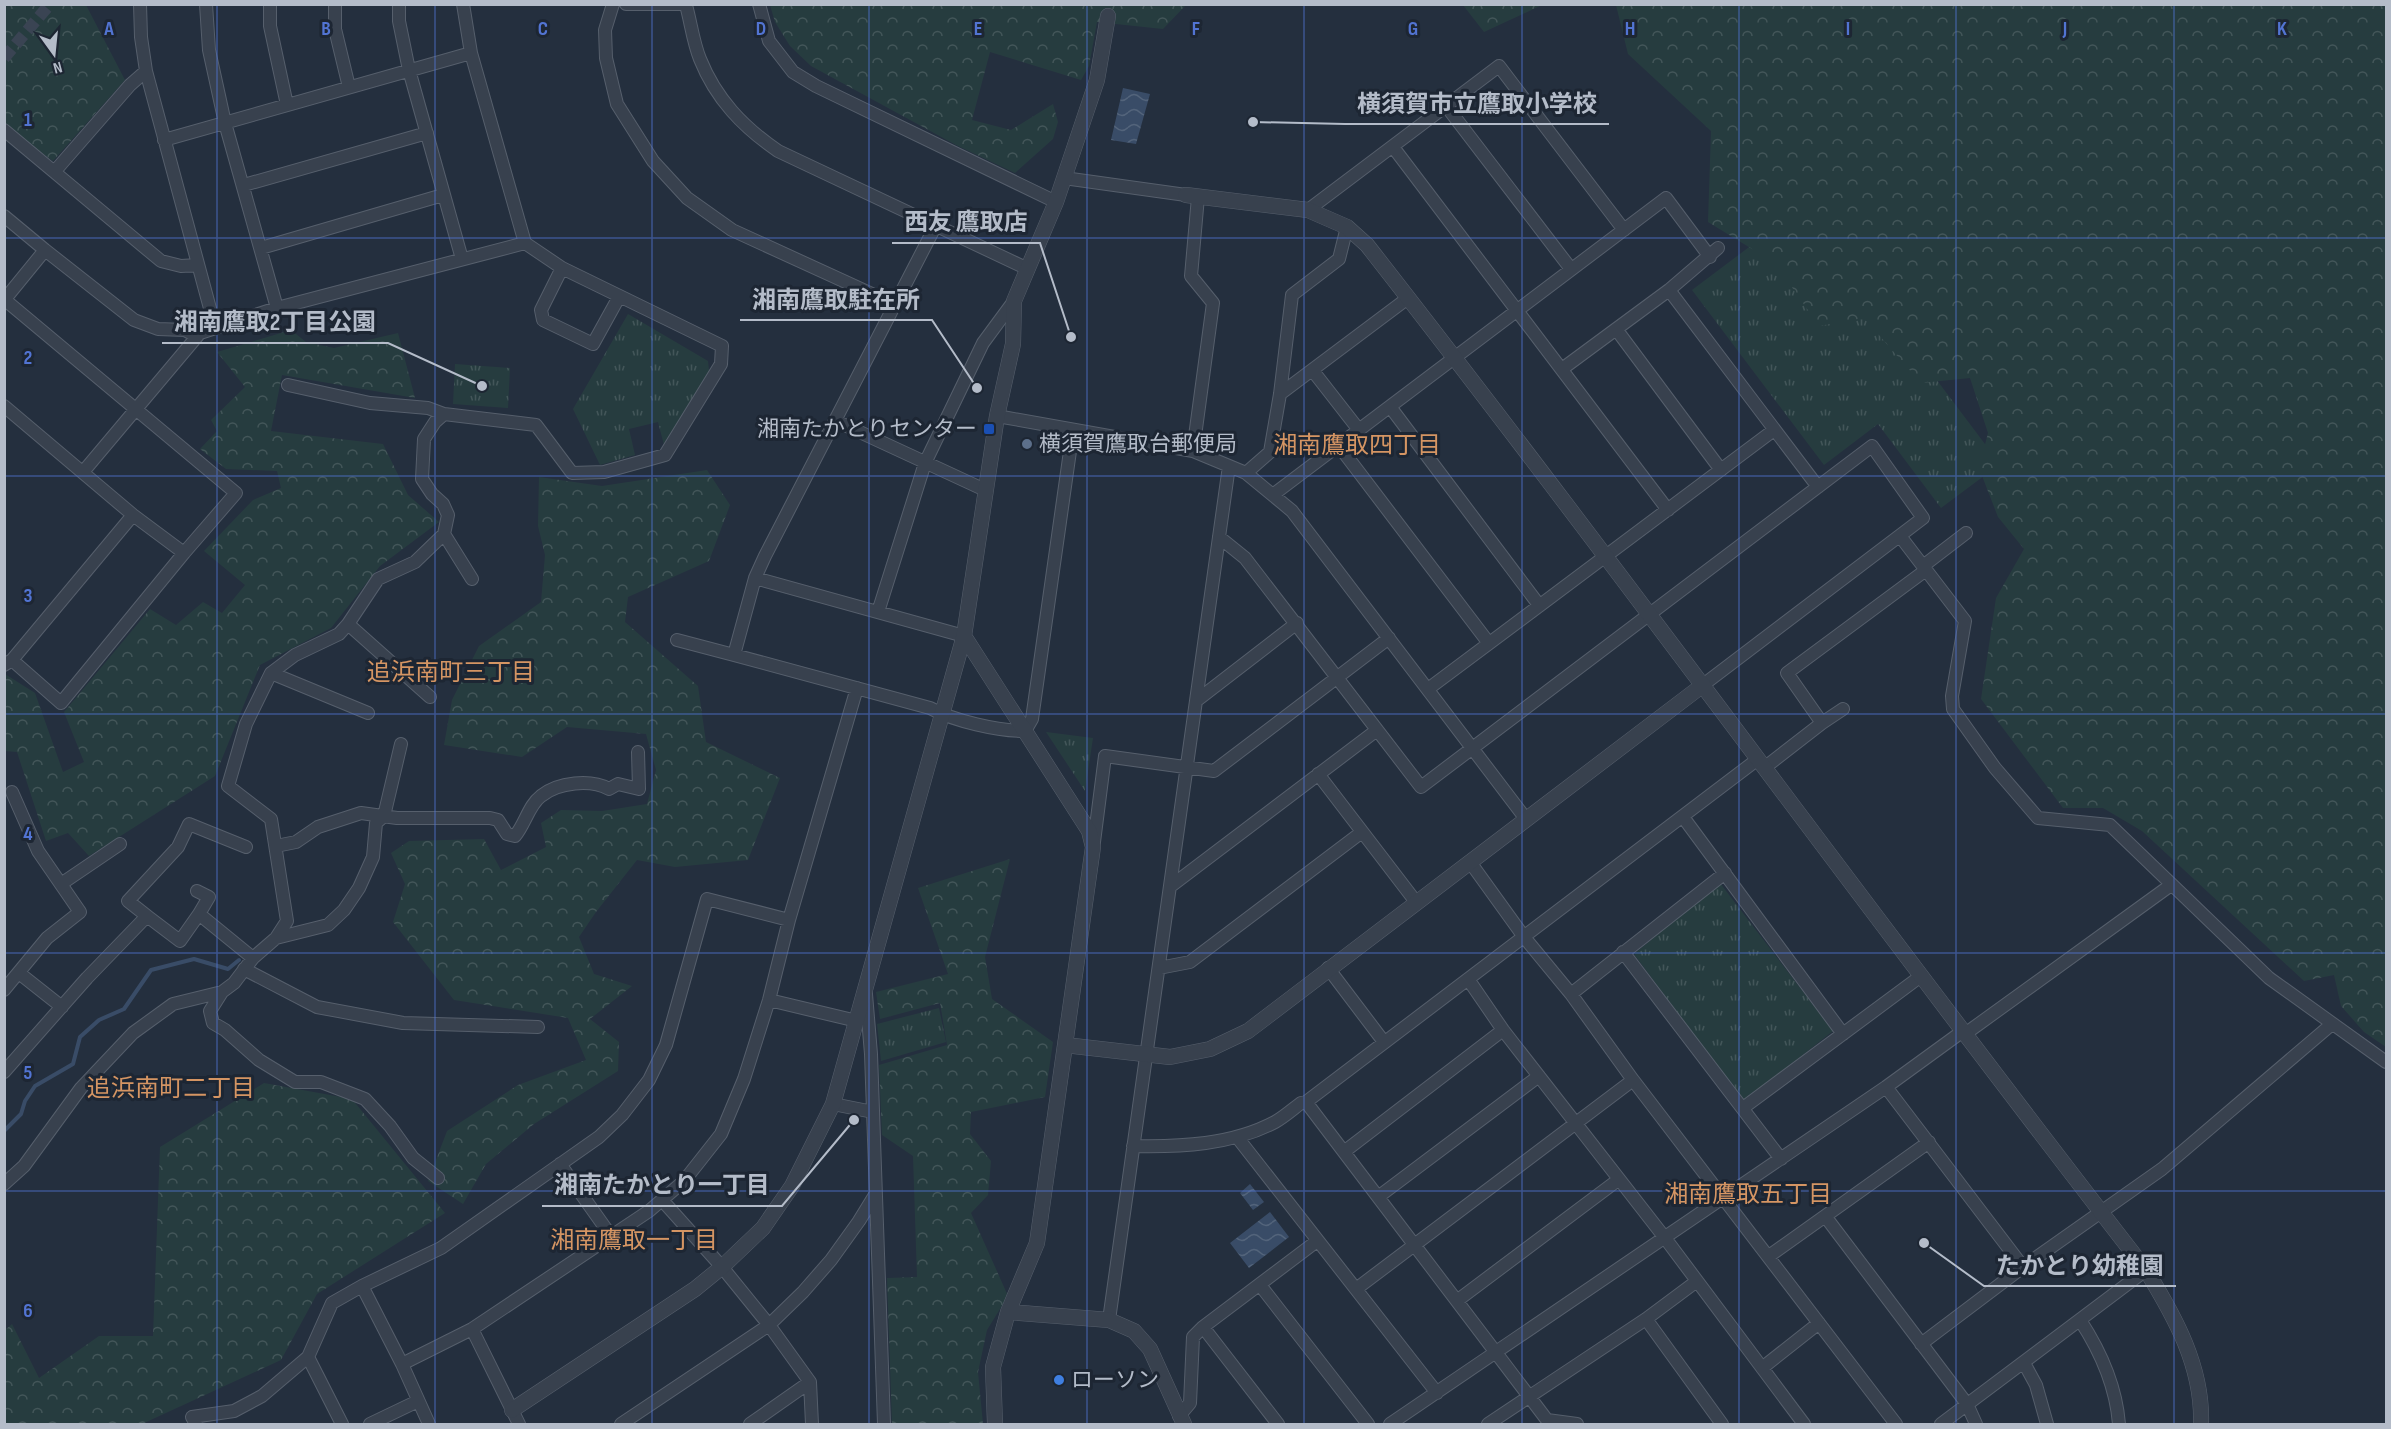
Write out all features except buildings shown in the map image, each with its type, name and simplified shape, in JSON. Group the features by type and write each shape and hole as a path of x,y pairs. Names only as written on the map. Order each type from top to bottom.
{"street":[{"path":"140,4 141,37 146,71 215,327"},
{"path":"206,4 209,50 225,123 277,308"},
{"path":"270,4 270,26 287,105"},
{"path":"335,4 336,28 349,87"},
{"path":"399,4 399,21 409,70 462,259"},
{"path":"288,385 370,403 428,408 444,414 536,425 572,473 604,472 665,455 721,364 722,346 562,268 525,243 471,53 463,4"},
{"path":"613,4 605,30 606,58 617,104 653,161 687,198 732,230 896,305"},
{"path":"627,4 687,5 700,58 713,86 728,108 753,134 778,150 1028,269"},
{"path":"759,4 769,41 793,72 816,86 1056,202"},
{"path":"878,612 925,463 983,343 1014,301 1056,202 1097,80 1108,16"},
{"path":"164,140 471,53"},
{"path":"1308,210 1447,108 1499,66 1624,230"},
{"path":"54,171 130,85 146,71"},
{"path":"1447,108 1571,269"},
{"path":"4,130 161,261 181,266 198,265"},
{"path":"244,185 427,133"},
{"path":"1393,147 1668,510"},
{"path":"1064,178 1308,210 1347,227 1367,245 1606,556 1921,976 2146,1270 2171,1312 2191,1358 2201,1425"},
{"path":"261,248 443,195"},
{"path":"1192,196 1191,276 1213,303 1193,451"},
{"path":"1274,495 1391,408 1453,357 1666,198 1714,253 1669,290 1562,369"},
{"path":"4,216 134,320 158,329 185,330 196,336"},
{"path":"734,655 755,578 936,225"},
{"path":"1246,473 1270,452 1280,394 1292,295 1339,259 1347,227"},
{"path":"83,472 200,333 277,308 525,243"},
{"path":"45,250 5,299 236,493 61,703 8,662 133,515"},
{"path":"562,268 541,310 543,320 593,344 619,297"},
{"path":"1669,290 1818,487"},
{"path":"1280,394 1408,298"},
{"path":"512,1410 695,1289 722,1268 763,1228 792,1186 832,1104 866,992 964,636 997,416 1013,344 1014,301"},
{"path":"1616,329 1721,470"},
{"path":"1313,371 1359,430"},
{"path":"4,406 133,515 184,554"},
{"path":"1391,408 1539,605"},
{"path":"438,1178 413,1158 390,1126 365,1099 321,1082 295,1082 259,1060 225,1030 213,1023 210,1011 222,992 234,983 253,958 276,938 287,921 272,819 228,786 246,724 271,673 295,655 339,634 378,579 415,562 444,534 448,515 443,504 432,494 422,479 424,439 435,422 444,414"},
{"path":"997,416 1193,451 1246,473 1292,511 1526,819"},
{"path":"836,421 986,490"},
{"path":"1025,731 1032,719 1073,430"},
{"path":"1428,689 1774,430"},
{"path":"1339,446 1488,642"},
{"path":"1065,1045 1170,1057 1210,1049 1248,1031 1923,518 1872,446 1421,787 1245,558 1219,537"},
{"path":"1109,1320 1229,466"},
{"path":"1822,723 1787,673 1966,533"},
{"path":"444,534 471,579"},
{"path":"1900,536 1965,621 1952,696 1953,709 1995,768 2038,818 2110,825 2269,978 2386,1062"},
{"path":"755,578 964,636 1089,831 1094,847"},
{"path":"1196,701 1297,623"},
{"path":"348,624 430,697"},
{"path":"995,1425 993,1367 1008,1312 1037,1244 1105,756 1214,771 1389,638"},
{"path":"677,640 930,708 942,714 1009,731 1025,731"},
{"path":"271,673 368,713"},
{"path":"402,1364 472,1329 662,1200 684,1181 721,1134 744,1079 769,1000 789,920 857,688"},
{"path":"1133,1146 1170,1147 1237,1137 1276,1121 1301,1103 1306,1102 1683,817 1843,709"},
{"path":"1171,886 1377,730"},
{"path":"276,938 328,925 344,910 359,888 373,857 376,823 384,816 400,744"},
{"path":"276,846 296,842 318,827 361,813 397,818 490,818 498,820 507,834 515,836 541,796 564,785 598,784 609,789 618,784 639,789 638,752"},
{"path":"1318,774 1416,902"},
{"path":"4,990 47,938 80,912 38,851 12,792"},
{"path":"1683,817 1844,1034"},
{"path":"198,891 209,897 200,914 180,941 128,901 178,847 189,824 246,847"},
{"path":"1159,968 1190,962 1362,832"},
{"path":"61,884 120,844"},
{"path":"1470,862 1524,937 1571,994 1633,1080 1896,1425"},
{"path":"1571,994 1725,873"},
{"path":"1390,1425 1886,1087 2171,885"},
{"path":"196,1425 192,1417 234,1412 262,1396 308,1357 332,1303 441,1248 560,1164 606,1130 622,1115 649,1080 666,1045 706,899 789,920"},
{"path":"200,914 253,958"},
{"path":"4,1072 147,916"},
{"path":"1623,952 1781,1158"},
{"path":"1328,968 1384,1042"},
{"path":"244,969 317,1007 403,1023 538,1027"},
{"path":"19,973 62,1007"},
{"path":"1743,1108 1921,976"},
{"path":"1468,979 1503,1030 1665,1238 1804,1425"},
{"path":"4,1184 24,1166 81,1088 133,1033 172,1004 222,992"},
{"path":"866,992 873,1112 884,1425"},
{"path":"769,1000 857,1021"},
{"path":"1921,1344 2023,1267 2162,1169 2332,1024"},
{"path":"1345,1151 1503,1030"},
{"path":"1378,1197 1539,1076"},
{"path":"1356,1289 1633,1080"},
{"path":"1886,1087 2023,1267"},
{"path":"1306,1102 1458,1300 1546,1420 1577,1425"},
{"path":"832,1104 873,1112"},
{"path":"1237,1137 1437,1393"},
{"path":"1769,1256 1929,1142"},
{"path":"560,1164 611,1236"},
{"path":"1458,1300 1618,1180"},
{"path":"621,1425 769,1325 803,1292 831,1260 875,1194"},
{"path":"662,1200 769,1325 810,1382 812,1425"},
{"path":"1825,1216 1967,1404 1976,1425"},
{"path":"1182,1420 1190,1403 1193,1337 1317,1240"},
{"path":"1941,1425 2146,1270"},
{"path":"1488,1425 1697,1281"},
{"path":"1260,1285 1368,1425"},
{"path":"362,1286 402,1364 429,1425"},
{"path":"1008,1312 1109,1320 1134,1331 1150,1349 1182,1420"},
{"path":"1646,1318 1722,1425"},
{"path":"2080,1320 2097,1345 2108,1371 2119,1425"},
{"path":"1762,1368 1819,1323"},
{"path":"1203,1327 1278,1425"},
{"path":"472,1329 519,1425"},
{"path":"308,1357 342,1425"},
{"path":"2024,1363 2036,1385 2047,1425"},
{"path":"750,1425 810,1382"},
{"path":"370,1425 418,1401"}],"green space":[{"path":"5,5 86,5 125,80 53,161 5,126"},
{"path":"770,5 1186,5 1163,29 1097,22 1089,66 1081,80 990,52 972,120 1011,130 1053,104 1058,122 1053,139 1015,173 956,145 811,66 790,46 775,22"},
{"path":"1463,5 1542,5 1484,32"},
{"path":"1616,5 2386,5 2386,1047 2364,1032 2341,1006 2334,975 2304,981 2142,831 2103,808 2063,808 1981,699 1996,598 2024,549 1998,517 1979,468 1988,433 1970,378 1921,383 1864,318 1819,326 1775,263 1708,222 1711,131 1628,54"},
{"path":"1805,205 2000,464 1941,508 1878,424 1824,465 1692,290"},
{"path":"628,314 708,361 710,380 664,445 658,422 629,429 635,455 600,465 573,409"},
{"path":"291,330 306,342 334,348 398,333 415,398 282,375 271,431 383,444 408,495 439,522 380,566 331,628 260,665 215,776 89,856 68,833 46,841 17,752 5,751 5,674 35,693 63,772 84,762 64,712 150,609 176,625 203,602 222,613 245,585 204,551 253,500 281,488 277,471 226,469 200,449 217,431 211,420 245,387 217,352"},
{"path":"455,364 510,368 508,408 453,404"},
{"path":"707,470 730,505 709,561 628,597 625,622 698,686 706,742 780,778 748,860 675,867 637,860 596,912 579,937 594,974 632,986 590,1019 619,1042 618,1071 534,1124 486,1164 463,1204 428,1181 447,1131 518,1085 586,1060 568,1018 454,1000 393,922 405,884 391,853 409,841 484,839 501,870 546,847 541,823 561,810 602,811 647,804 656,770 646,734 567,727 522,757 444,745 452,700 479,646 541,602 545,555 538,526 539,477 602,486"},
{"path":"1046,732 1093,738 1085,791 1048,735"},
{"path":"1010,859 985,957 992,999 1053,1042 1045,1097 971,1112 970,1134 991,1161 988,1195 971,1213 1008,1296 987,1330 978,1372 983,1424 892,1424 887,1278 917,1277 913,1156 882,1135 879,1065 947,1045 940,1003 880,1019 876,992 948,974 918,888"},
{"path":"1720,883 1833,1031 1743,1102 1634,954"},
{"path":"939,1008 946,1042 881,1061 877,1024"},
{"path":"264,1083 352,1099 445,1213 317,1294 281,1360 142,1424 5,1424 5,1330 12,1324 39,1378 99,1336 153,1336 160,1147"}],"water":[{"path":"1123,88 1150,94 1136,144 1111,140"},
{"path":"1250,1184 1264,1202 1253,1210 1240,1193"},
{"path":"1270,1212 1289,1237 1249,1268 1230,1243"}],"waterway":[{"path":"4,1131 21,1114 25,1101 35,1086 73,1064 80,1037 99,1020 124,1009 151,970 194,959 228,969 239,960"}],"tunnel":[{"path":"4,58 50,4"}],"place":[{"name":"横須賀市立鷹取小学校","path":"1253,122"},
{"name":"西友 鷹取店","path":"1071,337"},
{"name":"湘南鷹取2丁目公園","path":"482,386"},
{"name":"湘南鷹取駐在所","path":"977,388"},
{"name":"湘南たかとりセンター","path":"989,429"},
{"name":"横須賀鷹取台郵便局","path":"1027,444"},
{"name":"湘南たかとり一丁目","path":"854,1120"},
{"name":"たかとり幼稚園","path":"1924,1243"},
{"name":"ローソン","path":"1059,1380"}],"district":[{"name":"湘南鷹取四丁目","path":"1357,445"},
{"name":"追浜南町三丁目","path":"451,672"},
{"name":"追浜南町二丁目","path":"171,1088"},
{"name":"湘南鷹取五丁目","path":"1748,1194"},
{"name":"湘南鷹取一丁目","path":"634,1240"}]}
